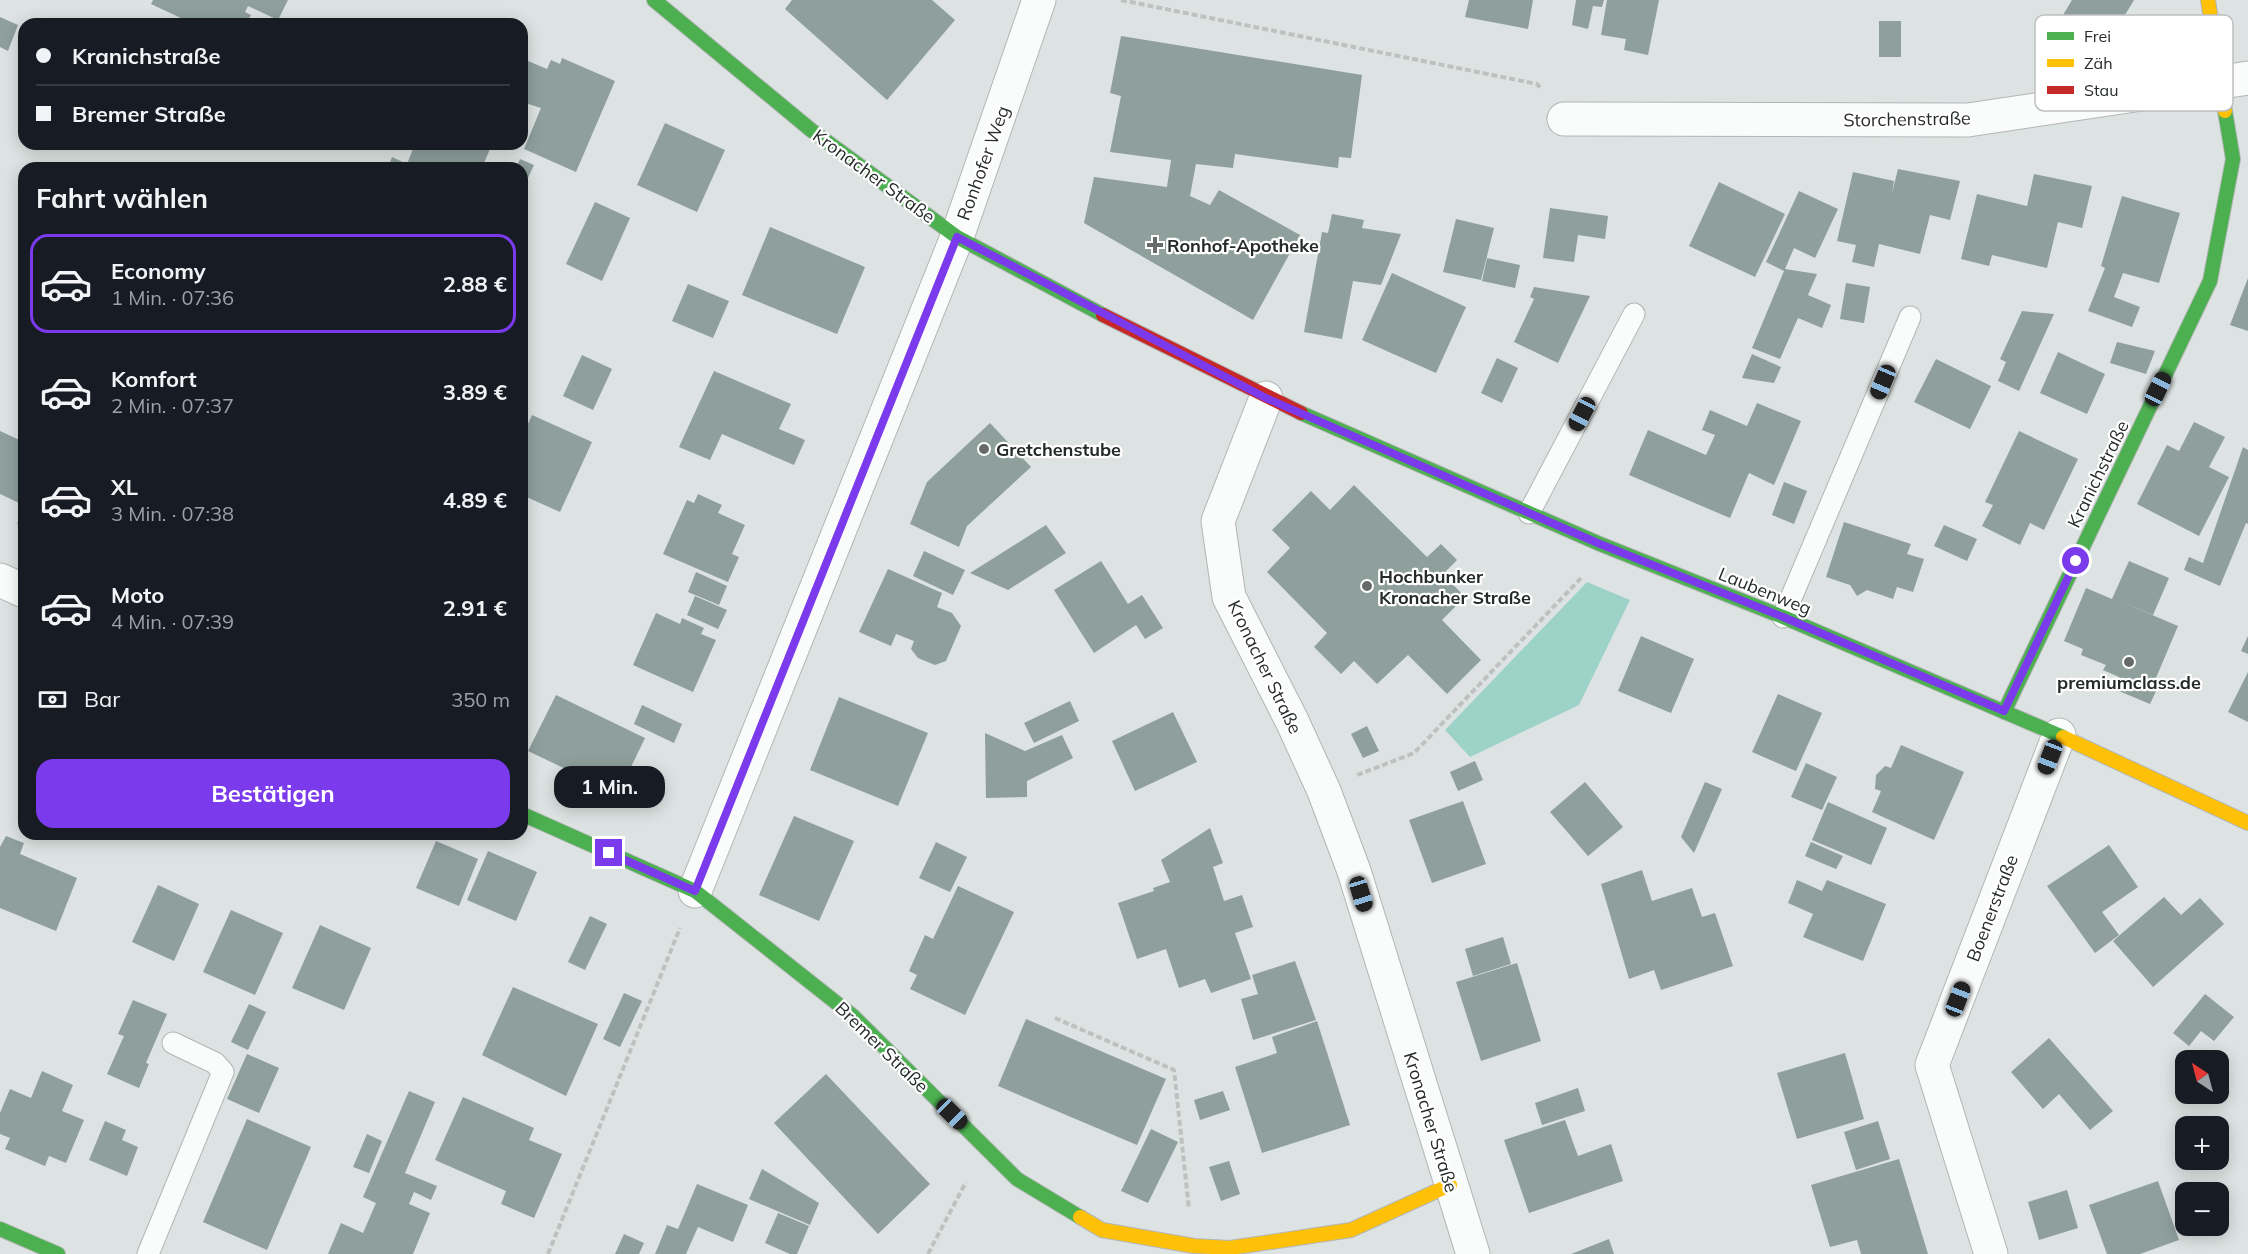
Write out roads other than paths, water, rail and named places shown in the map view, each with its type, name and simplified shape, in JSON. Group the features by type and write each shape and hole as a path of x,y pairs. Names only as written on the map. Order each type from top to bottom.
{"street":[{"name":"Kronacher Straße","path":"654,0 811,130 957,237 1266,398 1218,521 1229,597 1293,721 1324,790 1354,871 1473,1254"},
{"name":"Ronhofer Weg","path":"695,891 957,237 1039,0"},
{"name":"Kranichstraße","path":"2208,0 2213,15"},
{"name":"Kranichstraße","path":"2004,711 2210,281 2233,159 2235,79"},
{"name":"Storchenstraße","path":"1564,119 1968,120 2035,110"},
{"name":"Laubenweg","path":"1266,398 1600,544 1783,617 2004,711 2248,823"},
{"path":"0,580 18,588"},
{"name":"Boenerstraße","path":"1991,1254 1932,1065 2059,735"},
{"name":"Bremer Straße","path":"528,817 695,891 853,1016 1017,1179 1101,1230 1194,1246 1230,1248 1351,1230 1450,1185"},
{"path":"0,1229 58,1254"}],"lane":[{"path":"1529,513 1634,314"},
{"path":"1783,617 1910,317"},
{"path":"148,1254 223,1072 215,1063 173,1043"}],"place":[{"name":"Ronhof-Apotheke","path":"1155,245"},
{"name":"Gretchenstube","path":"984,449"},
{"name":"Hochbunker Kronacher Straße","path":"1367,586"},
{"name":"premiumclass.de","path":"2129,662"}]}
